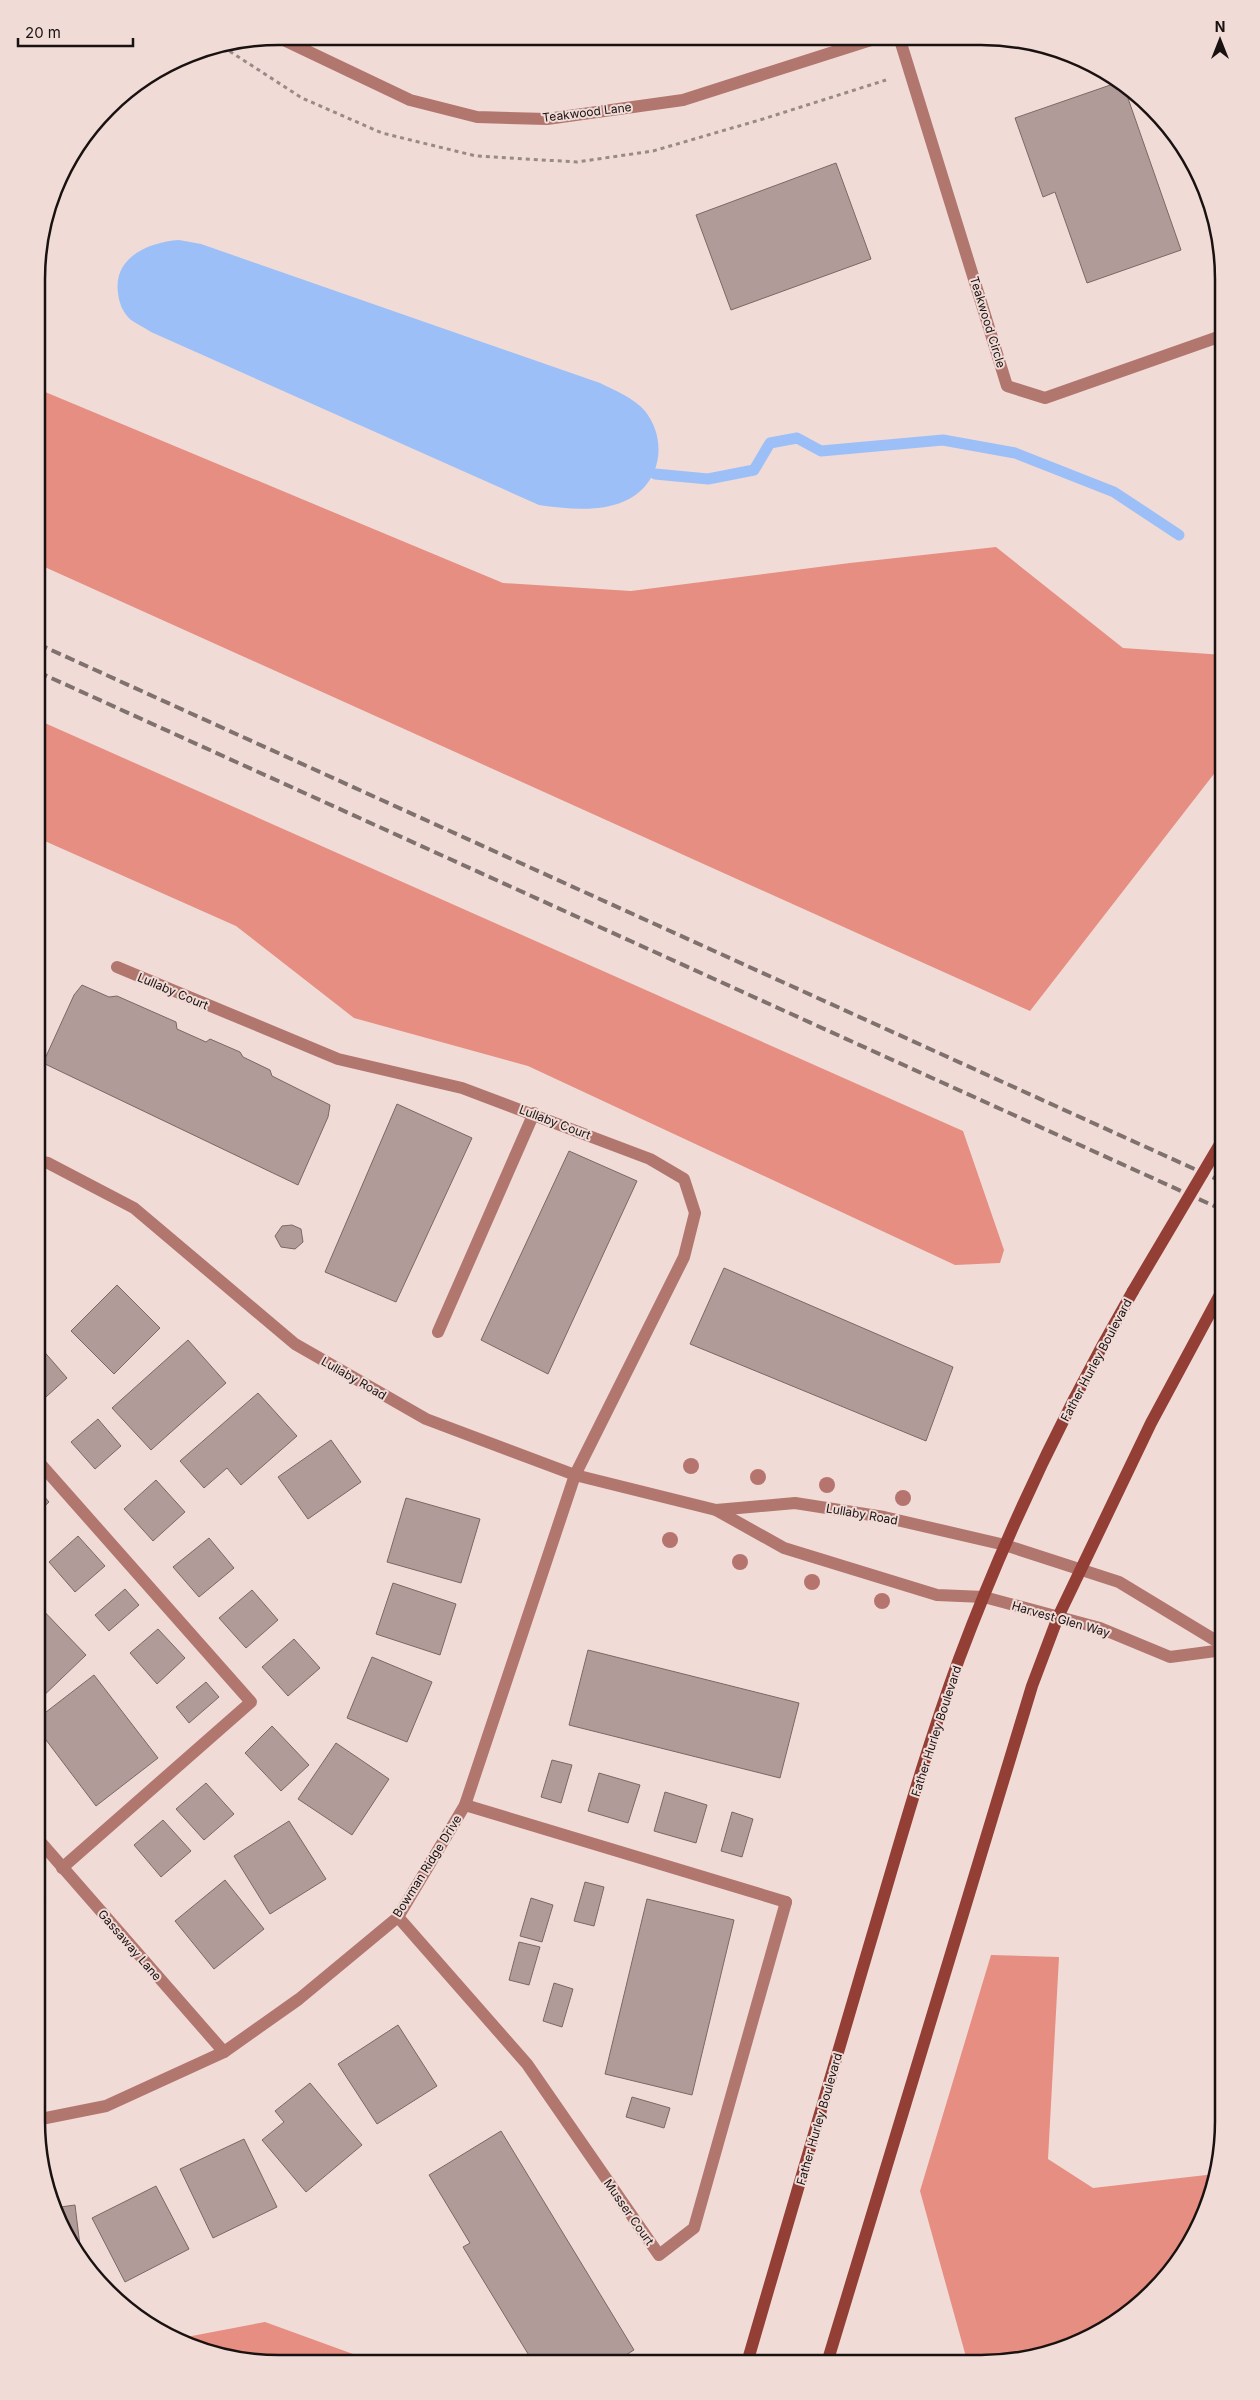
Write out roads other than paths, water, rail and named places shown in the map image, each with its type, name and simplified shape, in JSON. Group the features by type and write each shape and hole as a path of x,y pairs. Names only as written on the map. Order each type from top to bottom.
{"main road":[{"name":"Father Hurley Boulevard","path":"749,2355 896,1857 956,1670 984,1597 1049,1447 1092,1363 1215,1154"},
{"path":"829,2355 1026,1705 1058,1617 1150,1422 1215,1304"}],"street":[{"name":"Teakwood Lane","path":"294,45 410,100 477,118 547,119 683,100 855,45"},
{"name":"Teakwood Circle","path":"902,45 1008,386 1045,398 1215,338"},
{"name":"Lullaby Court","path":"117,967 338,1059 462,1088 534,1113 650,1159 684,1179 695,1213 684,1257 575,1475"},
{"path":"438,1332 534,1113"},
{"name":"Lullaby Road","path":"45,1162 134,1208 295,1344 426,1419 575,1475 716,1510 784,1548 937,1595 984,1597"},
{"path":"45,1469 250,1702 62,1868"},
{"name":"Bowman Ridge Drive","path":"45,2118 106,2106 224,2052 299,1999 398,1917 465,1805 575,1475"},
{"name":"Lullaby Road","path":"716,1510 795,1503 884,1517 1006,1545"},
{"path":"1006,1545 1119,1582 1215,1640"},
{"name":"Harvest Glen Way","path":"984,1597 1100,1628 1170,1657 1215,1651"},
{"name":"Musser Court","path":"398,1917 527,2064 660,2255 694,2228 786,1902 465,1805"},
{"name":"Gassaway Lane","path":"45,1848 224,2052"}],"water":[{"path":"179,240 201,244 611,388 630,398 640,406 652,422 657,435 658,447 658,460 654,471 640,492 619,503 585,509 539,505 151,332 131,320 120,304 118,280 121,270 127,261 145,248 168,241"}],"waterway":[{"path":"655,474 708,479 754,470 770,443 797,438 821,451 943,440 1015,453 1114,492 1179,535"}],"railway":[{"path":"45,647 1215,1178"},
{"path":"45,675 1215,1206"}]}
